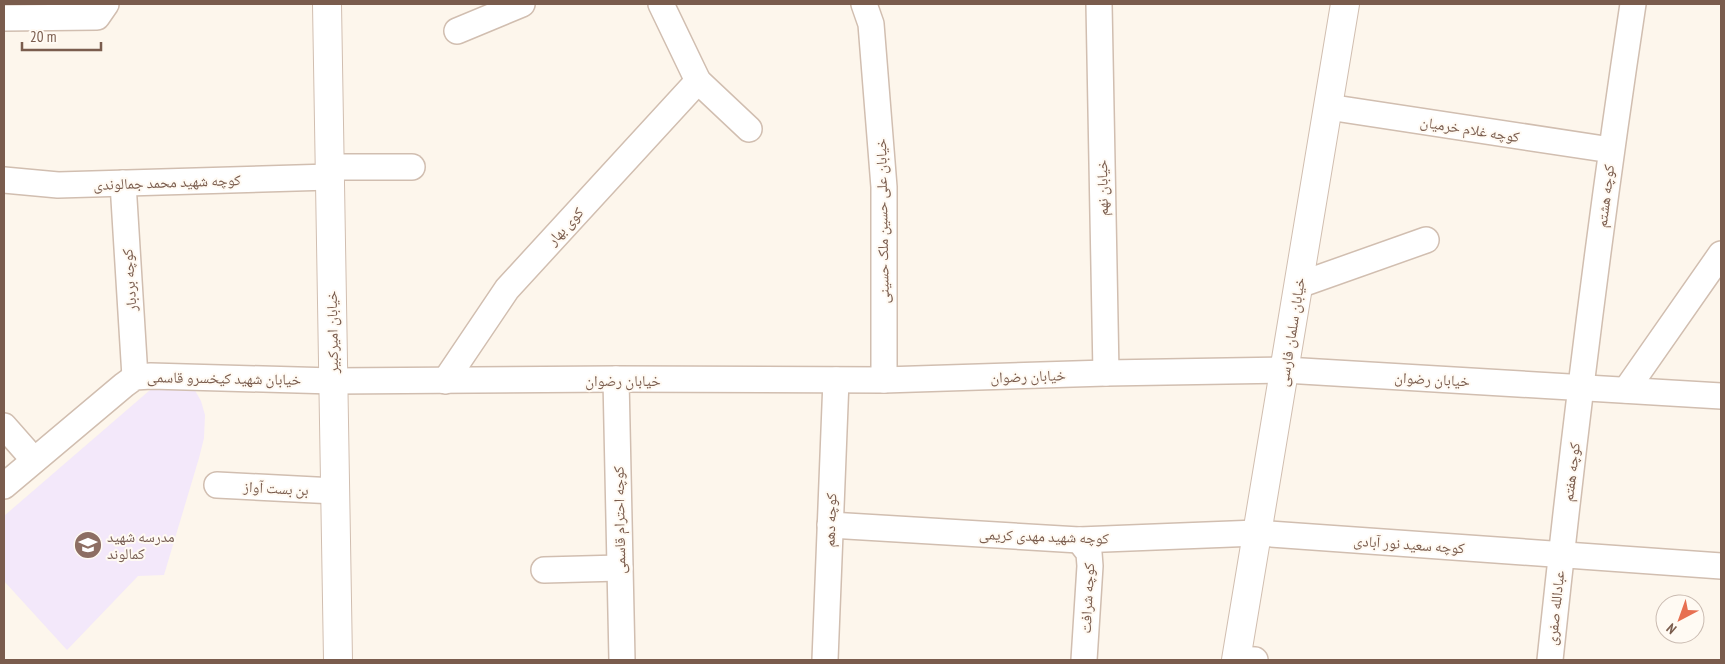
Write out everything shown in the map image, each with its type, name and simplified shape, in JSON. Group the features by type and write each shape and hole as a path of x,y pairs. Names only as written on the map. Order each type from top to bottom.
{"street":[{"path":"4,18 97,17 106,4"},
{"name":"خیابان امیرکبیر","path":"327,4 338,660"},
{"path":"457,31 522,4"},
{"path":"661,4 698,81 749,130"},
{"name":"خیابان علی حسین ملک حسینی","path":"864,4 871,24 884,187 884,380"},
{"name":"خیابان نهم","path":"1099,4 1106,373"},
{"name":"خیابان سلمان فارسی","path":"1242,660 1257,533 1345,4"},
{"name":"کوچه هشتم","path":"1580,388 1611,150 1633,4"},
{"name":"کوی بهار","path":"445,381 507,289 698,81"},
{"name":"کوچه غلام خرمیان","path":"1328,107 1611,150"},
{"name":"کوچه شهید محمد جمالوندی","path":"4,180 58,185 123,183 412,167"},
{"name":"کوچه بردبار","path":"123,183 135,377"},
{"path":"1299,285 1426,240"},
{"path":"1626,390 1721,254"},
{"name":"خیابان رضوان","path":"333,381 884,380 1285,370 1721,396"},
{"name":"خیابان شهید کیخسرو قاسمی","path":"4,486 135,377 333,381"},
{"name":"کوچه احترام قاسمی","path":"616,379 622,660"},
{"name":"کوچه دهم","path":"825,660 836,380"},
{"name":"کوچه هفتم","path":"1561,556 1580,388"},
{"path":"4,426 34,460"},
{"name":"بن بست آواز","path":"217,485 335,491"},
{"name":"کوچه شهید مهدی کریمی","path":"830,525 1079,540 1257,533"},
{"name":"کوچه سعید نور آبادی","path":"1257,533 1721,566"},
{"name":"کوچه شرافت","path":"1079,540 1089,553 1090,566 1084,660"},
{"name":"عبادالله صفری","path":"1550,660 1561,556"},
{"path":"544,570 620,568"}],"shaded area":[{"name":"مدرسه شهید کمالوند","path":"157,384 193,387 201,401 205,415 204,438 199,458 164,575 138,576 67,650 4,581 4,516"}],"place":[{"name":"مدرسه شهید کمالوند","path":"88,545"}]}
